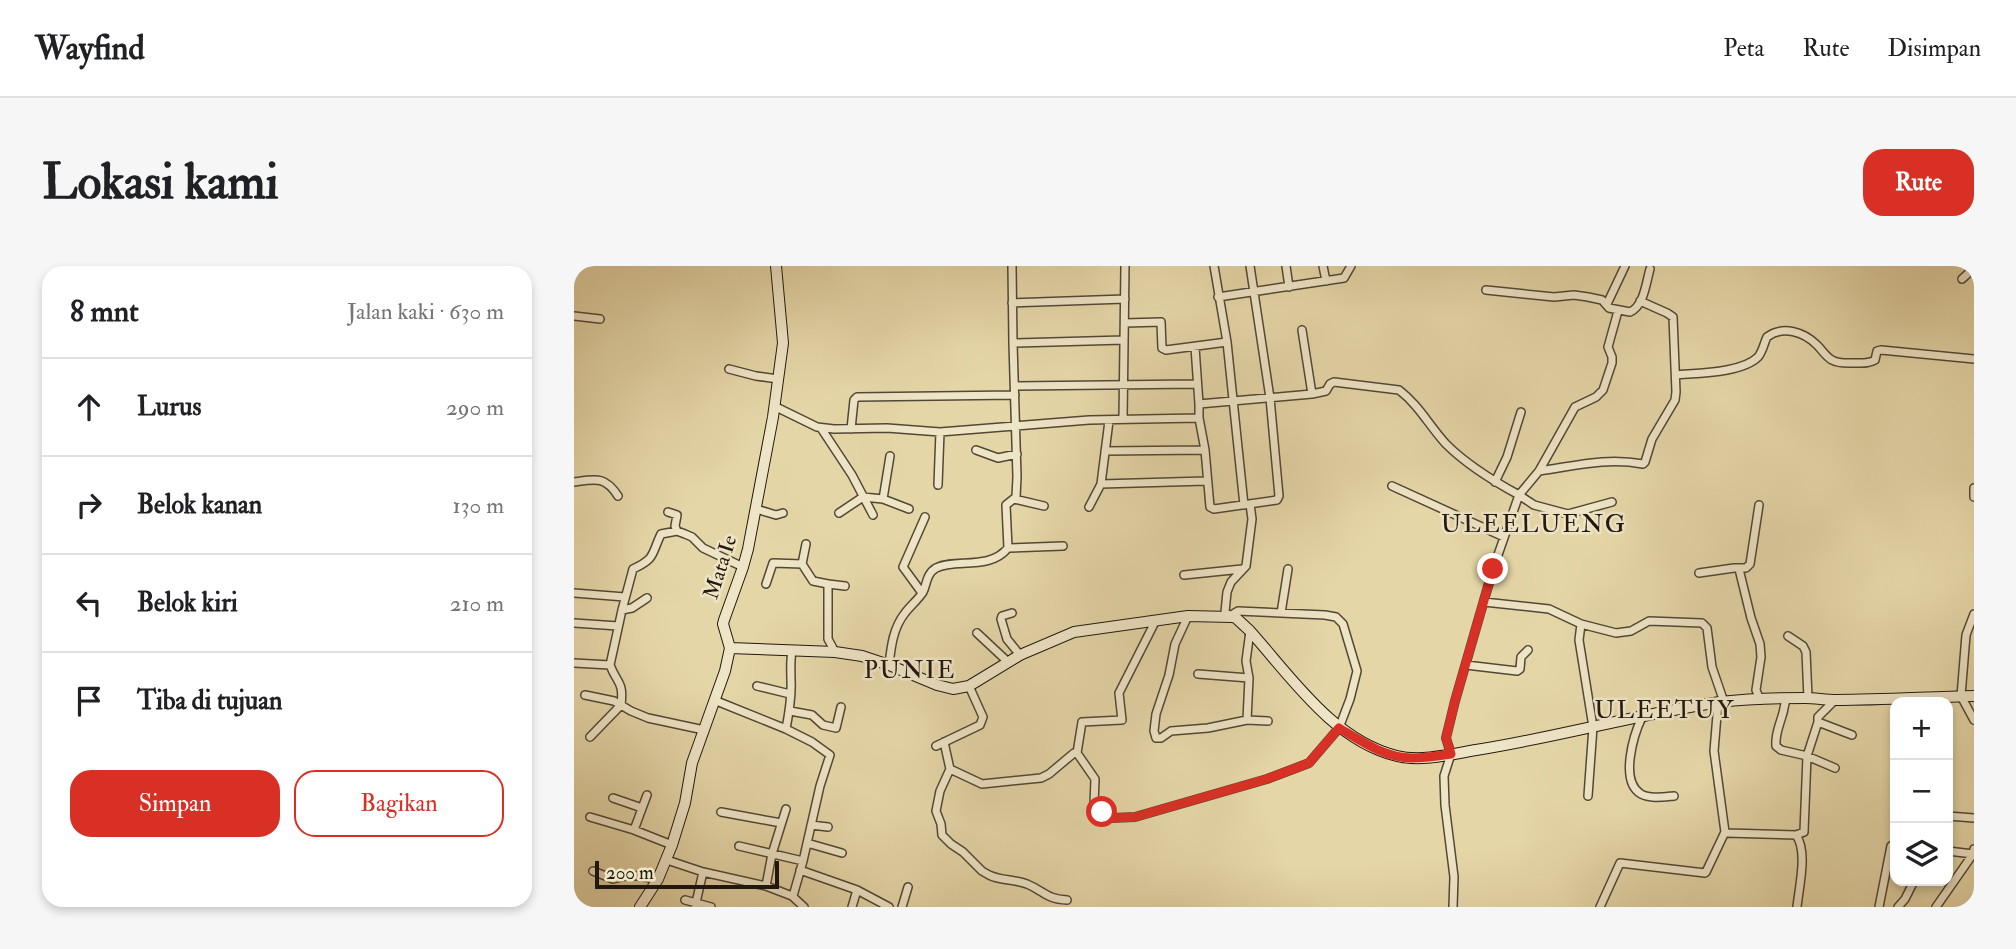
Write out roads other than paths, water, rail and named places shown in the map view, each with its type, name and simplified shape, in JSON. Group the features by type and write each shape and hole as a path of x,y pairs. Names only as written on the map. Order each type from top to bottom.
{"street":[{"name":"Mata Ie","path":"640,907 667,860 683,811 692,763 730,648 723,624 743,567 756,509 783,343 776,266"},
{"path":"1008,548 1006,505 1014,499 1016,493 1017,454 1012,266"},
{"path":"1123,419 1125,266"},
{"path":"1214,266 1227,342 1247,504 1252,519 1246,563 1227,592 1225,612 1251,631 1326,717 1366,744 1396,756 1412,758 1511,745 1721,702 1787,698 1834,701 1974,696"},
{"path":"1195,347 1199,418 1205,450 1209,506 1211,508 1275,502 1278,498 1270,398 1250,266"},
{"path":"1286,266 1289,287"},
{"path":"1323,266 1326,281"},
{"path":"1218,298 1344,278 1351,266"},
{"path":"1606,304 1625,266"},
{"path":"1962,279 1974,268"},
{"path":"1486,290 1601,299 1609,308 1633,312 1640,301 1650,269"},
{"path":"1012,303 1125,299"},
{"path":"1539,471 1588,461 1644,463 1652,439 1675,400 1676,375 1673,317 1640,301"},
{"path":"1453,907 1454,877 1444,776 1451,754 1446,738 1455,701 1519,495 1539,471 1575,407 1596,397 1603,390 1612,363 1608,347 1618,311"},
{"path":"574,316 600,319"},
{"path":"1125,323 1161,321 1164,349 1227,342"},
{"path":"1302,330 1312,394"},
{"path":"1676,375 1734,368 1749,363 1761,354 1768,337 1781,330 1802,334 1829,358 1841,363 1870,363 1875,360 1877,351 1881,350 1974,359"},
{"path":"1013,343 1124,341"},
{"path":"729,369 778,379"},
{"path":"1199,404 1312,394 1326,391 1334,382 1399,390 1449,447 1495,482 1534,505 1568,514 1612,502"},
{"path":"850,429 854,400 857,397 1124,384 1197,384"},
{"path":"773,411 821,428 887,428 940,432 1088,420 1199,418"},
{"path":"1495,482 1507,457 1521,412"},
{"path":"1090,507 1101,484 1109,421"},
{"path":"821,428 852,475 873,515"},
{"path":"938,485 940,432"},
{"path":"976,450 998,458 1017,454"},
{"path":"1105,452 1205,450"},
{"path":"883,499 890,456"},
{"path":"574,482 600,480 610,485 618,496"},
{"path":"1101,484 1206,481"},
{"path":"1392,486 1504,537"},
{"path":"1973,496 1974,488"},
{"path":"839,513 863,496 883,499 909,509"},
{"path":"1014,499 1044,506"},
{"path":"1699,573 1748,567 1759,505"},
{"path":"756,509 776,515 783,513"},
{"path":"668,512 677,515 677,531"},
{"path":"921,594 903,567 925,517"},
{"path":"590,737 621,705 622,684 610,665 618,626 633,569 652,556 661,534 677,531 692,537 703,548 743,567"},
{"path":"806,544 802,564 813,581 845,586"},
{"path":"889,665 891,644 900,620 921,594 928,575 937,568 994,558 1008,548 1063,547"},
{"path":"766,584 774,563 802,564"},
{"path":"1184,575 1244,569"},
{"path":"1281,613 1288,569"},
{"path":"1740,569 1760,645 1756,690 1760,700"},
{"path":"828,584 828,639 835,652"},
{"path":"574,593 625,597"},
{"path":"622,610 632,608 647,598"},
{"path":"1484,602 1549,609 1581,624 1616,634 1631,631 1649,621 1703,624 1707,628 1712,667 1721,702 1714,751 1725,832 1705,873 1619,863 1600,907"},
{"path":"1156,620 1119,693 1122,720 1082,722 1077,753 1095,779 1094,805 1111,818 1135,817 1309,763 1339,728 1350,699 1356,671 1343,624 1336,617 1325,615 1238,611 1233,614 1234,617"},
{"path":"1012,613 1002,616 1001,619 1007,639 1020,655"},
{"path":"1974,614 1966,635 1961,696 1974,720"},
{"path":"730,648 835,652 862,656 953,689 969,686 1020,655 1074,632 1188,616 1234,617"},
{"path":"1188,616 1175,644 1169,675 1156,714 1155,737 1247,720 1268,721"},
{"path":"574,623 618,626"},
{"path":"1581,624 1578,640 1593,727 1588,796"},
{"path":"1247,720 1250,678 1246,661 1251,631"},
{"path":"977,633 1008,662"},
{"path":"1788,636 1803,646 1806,652 1808,698"},
{"path":"1466,665 1517,671 1520,669 1521,657 1528,650"},
{"path":"786,729 790,711 789,666 792,651"},
{"path":"574,663 610,665"},
{"path":"1198,674 1250,678"},
{"path":"757,686 790,694"},
{"path":"969,686 980,708 982,722 981,725 940,744 950,769 982,784 1034,779 1049,775 1077,753"},
{"path":"585,695 608,699 649,718 704,730"},
{"path":"1787,698 1777,728 1776,746 1835,768"},
{"path":"715,700 786,729 830,755 820,786 818,826 803,860 797,901 789,907"},
{"path":"1725,832 1802,834 1805,829 1807,756 1818,718 1834,701"},
{"path":"790,711 812,715 823,725 835,728 841,707"},
{"path":"1642,717 1634,733 1629,779 1637,790 1645,795 1674,796"},
{"path":"1818,722 1852,735"},
{"path":"950,769 940,791 936,811 943,836 996,879 1023,882 1053,899 1067,900"},
{"path":"634,830 647,795"},
{"path":"613,798 642,808"},
{"path":"765,886 786,809"},
{"path":"721,812 781,823"},
{"path":"1953,816 1974,818"},
{"path":"590,817 672,845"},
{"path":"1796,835 1800,839 1802,853 1797,907"},
{"path":"811,844 842,853"},
{"path":"739,846 803,860"},
{"path":"1936,907 1974,849"},
{"path":"1878,907 1890,851"},
{"path":"1953,852 1973,854"},
{"path":"667,860 703,872 765,886 797,901"},
{"path":"593,871 609,878 630,875 658,879"},
{"path":"803,871 857,890 889,907"},
{"path":"695,905 703,872"},
{"path":"1898,907 1912,886"},
{"path":"902,907 908,887"},
{"path":"852,907 857,890"},
{"path":"685,900 695,905 712,907"}],"district":[{"name":"ULEELUENG","path":"1534,524"},
{"name":"PUNIE","path":"910,670"},
{"name":"ULEETUY","path":"1665,710"}]}
